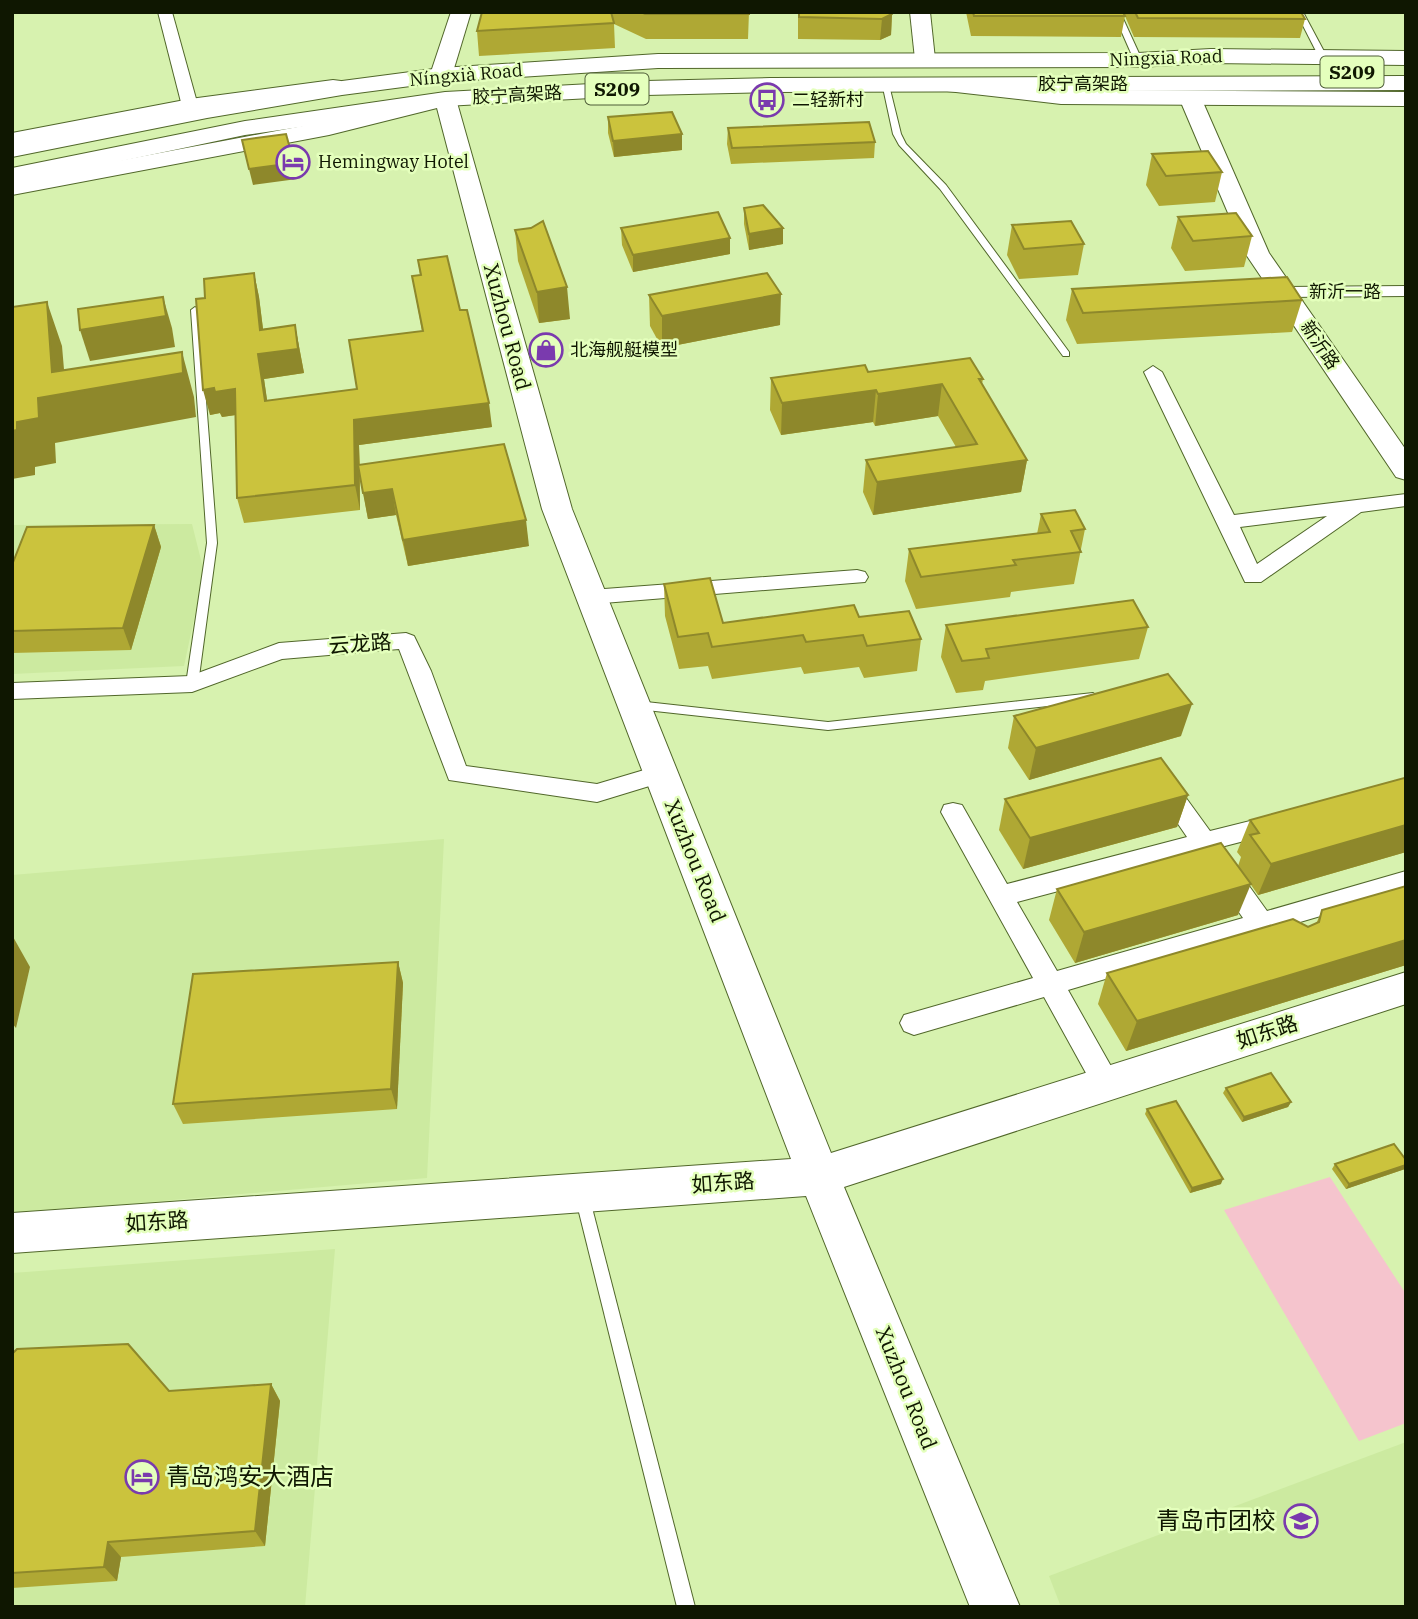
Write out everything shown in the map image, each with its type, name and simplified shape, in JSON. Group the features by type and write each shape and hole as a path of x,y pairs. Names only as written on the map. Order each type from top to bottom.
{"main road":[{"name":"Ningxia Road","path":"925,59 1138,60 1212,56 1406,58"},
{"name":"Níngxià Road","path":"15,162 207,111 379,83 443,87 658,61 925,59"},
{"path":"1138,60 1406,70"},
{"name":"胶宁高架路","path":"15,162 135,134 313,103 400,88 484,81 666,72 1406,70"},
{"name":"胶宁高架路","path":"15,162 245,128 443,87 1406,83"},
{"name":"Ningxia Road","path":"952,85 1061,97 1191,100 1406,99"}],"street":[{"path":"165,12 190,106"},
{"path":"443,87 461,12"},
{"path":"920,12 925,59"},
{"path":"15,162 190,106 275,92 379,83"},
{"name":"Xuzhou Road","path":"443,87 556,509 819,1176 995,1607"},
{"name":"新沂路","path":"1191,100 1257,253 1406,471"},
{"name":"新沂一路","path":"1285,292 1406,291"},
{"path":"1153,372 1253,577 1354,507"},
{"path":"1227,522 1406,500"},
{"path":"591,597 857,577"},
{"name":"云龙路","path":"12,691 192,684 279,650 406,641 420,671 457,775 597,793 661,774"},
{"path":"1147,762 1261,923 1293,944"},
{"path":"953,812 1107,1084"},
{"path":"1001,896 1298,818"},
{"path":"914,1023 1406,881"},
{"name":"如东路","path":"12,1233 819,1176 1406,988"}],"lane":[{"path":"1116,12 1138,60"},
{"path":"1299,12 1323,57"},
{"path":"885,85 897,134 903,145 943,187 1066,354"},
{"path":"192,684 212,543 195,310"},
{"path":"634,705 828,726 1096,696"},
{"path":"581,1192 686,1607"}],"shaded area":[{"path":"192,524 204,572 184,666 12,674 12,525"},
{"path":"444,839 427,1178 12,1214 12,875"},
{"path":"1330,1177 1406,1294 1406,1423 1359,1441 1224,1210"},
{"path":"335,1249 305,1607 12,1607 12,1273"},
{"name":"青岛市团校","path":"1406,1442 1406,1607 1061,1607 1049,1576"}],"building":[{"path":"482,12 611,12 614,23 477,31"},
{"path":"641,12 749,12 749,14 645,14"},
{"path":"799,12 892,14 882,19 799,17"},
{"path":"973,12 1123,12 1125,16 974,16"},
{"path":"1135,12 1301,12 1305,19 1138,18"},
{"path":"672,112 682,134 613,141 608,117"},
{"path":"869,122 875,142 732,148 728,128"},
{"path":"286,134 294,163 249,169 242,140"},
{"path":"1208,151 1222,172 1166,176 1152,154"},
{"path":"763,205 783,228 749,234 744,208"},
{"path":"718,212 730,238 633,255 621,228"},
{"path":"1236,213 1252,236 1193,241 1178,217"},
{"path":"543,221 567,287 537,292 515,230 531,228"},
{"path":"1071,221 1084,244 1024,249 1012,225"},
{"path":"447,256 460,310 467,310 489,403 354,420 355,485 237,498 235,389 215,392 214,388 203,390 196,299 205,298 204,279 254,273 260,330 295,325 298,349 258,354 265,401 357,389 349,340 423,331 412,276 421,275 418,260"},
{"path":"767,273 781,294 662,316 649,295"},
{"path":"1287,277 1302,300 1083,313 1072,289"},
{"path":"163,297 166,316 80,330 78,309"},
{"path":"47,302 52,372 182,352 183,373 38,398 39,418 17,422 17,430 12,431 12,307"},
{"path":"970,358 983,379 979,379 1027,460 877,482 866,460 977,444 942,384 878,394 876,390 782,403 771,378 865,365 868,372"},
{"path":"504,444 526,520 403,540 392,489 363,493 358,465"},
{"path":"1075,510 1085,529 1071,531 1081,552 1013,560 1016,565 921,577 909,549 1050,532 1041,514"},
{"path":"154,525 123,628 12,631 12,565 27,527"},
{"path":"710,578 723,623 854,605 859,617 909,611 921,639 867,646 863,635 806,642 803,635 712,647 708,633 678,637 664,584"},
{"path":"1133,600 1148,627 986,649 989,658 962,661 946,625"},
{"path":"1168,674 1192,704 1036,748 1014,716"},
{"path":"1161,758 1188,795 1030,838 1005,799"},
{"path":"1404,778 1406,825 1271,864 1250,835 1259,833 1250,820"},
{"path":"1221,843 1251,884 1084,932 1057,889"},
{"path":"1406,886 1406,940 1137,1021 1107,973 1293,919 1308,927 1319,922 1322,910"},
{"path":"398,962 391,1089 173,1104 193,974"},
{"path":"1271,1073 1291,1102 1244,1117 1226,1088"},
{"path":"1176,1101 1223,1179 1192,1188 1147,1109"},
{"path":"1394,1144 1406,1160 1406,1165 1349,1184 1335,1164"},
{"name":"青岛鸿安大酒店","path":"128,1344 169,1391 271,1384 255,1531 108,1542 104,1567 12,1573 12,1354 17,1349"}],"place":[{"name":"二轻新村","path":"767,100"},
{"name":"Hemingway Hotel","path":"293,162"},
{"name":"北海舰艇模型","path":"546,350"},
{"name":"青岛鸿安大酒店","path":"142,1477"},
{"name":"青岛市团校","path":"1301,1521"}]}
